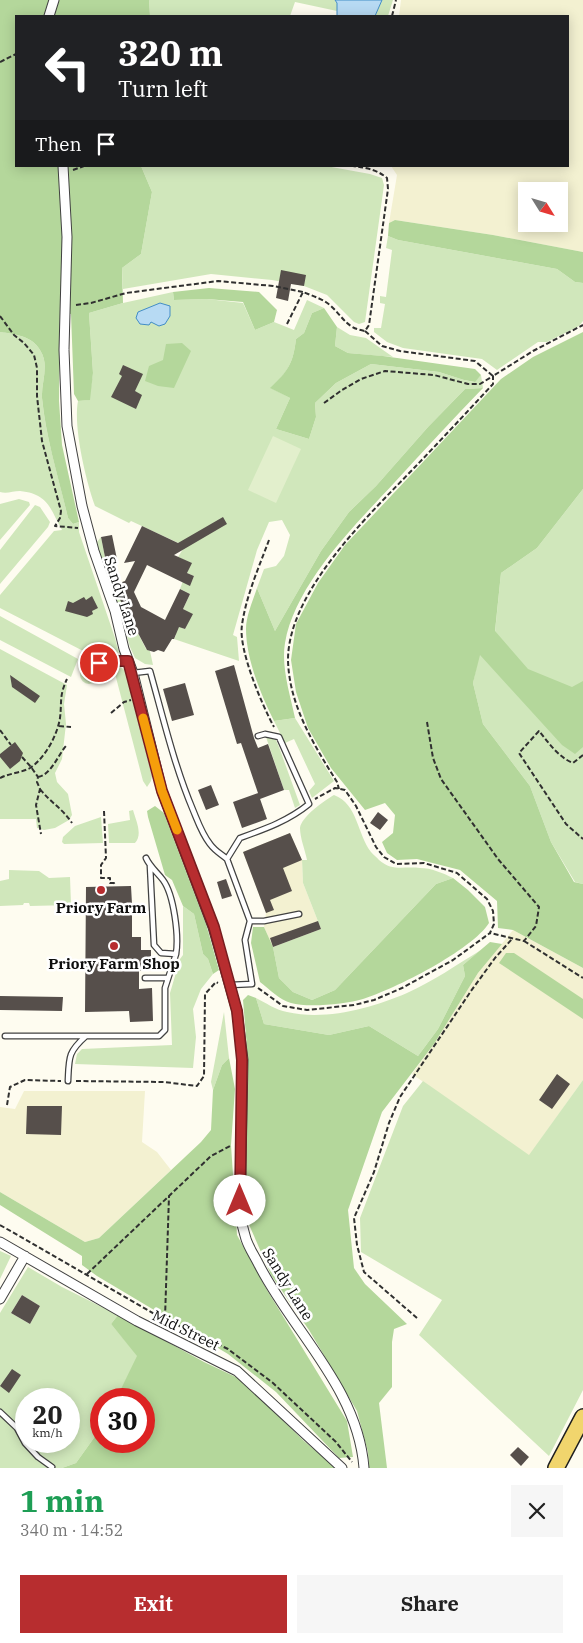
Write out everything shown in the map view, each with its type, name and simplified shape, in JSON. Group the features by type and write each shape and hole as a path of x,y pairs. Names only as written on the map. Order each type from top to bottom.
{"main road":[{"path":"556,1468 583,1416"}],"street":[{"path":"49,15 54,0"},
{"name":"Sandy Lane","path":"62,167 67,237 64,350 67,426 87,526 115,611 162,791 214,927 237,1011 242,1060 240,1217 246,1240 267,1280 311,1345 346,1403 356,1425 364,1468"},
{"name":"Mid Street","path":"0,1242 136,1321 238,1371 342,1468"},
{"path":"0,1299 25,1256"}],"lane":[{"path":"99,663 128,661"},
{"path":"132,673 150,671 182,782 191,806 209,843 216,852 228,859 250,921 245,940 252,984 230,985"},
{"path":"228,859 240,838 277,824 296,814 309,804 279,738 264,734 258,736"},
{"path":"5,1036 159,1036 165,1030 165,988 178,944 172,901 164,880 150,866 146,858"},
{"path":"150,866 154,945 160,953 176,954"},
{"path":"250,921 264,921 300,914"},
{"path":"145,978 168,978"},
{"path":"68,1081 69,1058 74,1047 86,1036"},
{"path":"0,1412 17,1428 25,1443 38,1457 52,1467"}],"path":[{"path":"392,15 396,0"},
{"path":"0,62 15,54"},
{"path":"359,167 380,172 387,178 388,189 370,325 365,331"},
{"path":"65,307 91,303 126,292 218,280 273,286 303,292 318,298 331,306 354,329 365,331 382,346 400,351 475,361 493,376"},
{"path":"288,324 303,292"},
{"path":"0,316 14,334 34,354 36,361 42,441 61,511 60,518 54,526 79,528 87,526"},
{"path":"324,404 342,390 361,379 384,371 434,375 468,384 480,384 532,352 583,325"},
{"path":"339,789 337,782 308,734 293,692 288,660 295,621 308,594 352,535 493,384 493,376"},
{"path":"269,540 249,597 242,624 242,639 263,707 279,738"},
{"path":"0,778 10,773 22,771 31,766 44,754 58,726 61,693 67,679"},
{"path":"111,713 124,702 137,697"},
{"path":"427,722 433,758 441,779 498,859 539,907 536,926 524,941"},
{"path":"58,726 71,727"},
{"path":"0,730 12,745"},
{"path":"583,755 573,763 567,761 540,731 519,753 566,824 583,839"},
{"path":"38,777 42,777 54,765 66,746"},
{"path":"22,757 38,777 37,782 40,790 48,800 65,812 72,823"},
{"path":"252,984 283,1006 307,1010 354,1005 374,1000 424,978 476,945 490,933 494,924 493,911 487,899 457,873 424,863 396,864 384,857 376,847 356,806 345,790 335,788 309,804"},
{"path":"40,790 36,805 41,834"},
{"path":"104,810 106,858 100,865 101,878 110,878 110,883 114,883 115,886"},
{"path":"490,933 524,941 583,978"},
{"path":"417,1318 364,1272 357,1245 354,1218 374,1172 389,1123 400,1097 438,1044 471,991 512,938"},
{"path":"7,1105 10,1087 25,1080 164,1082 197,1086 204,1076 206,994 216,982 230,985"},
{"path":"86,1274 211,1156 241,1140"},
{"path":"165,1319 169,1196"}],"shaded area":[{"path":"401,0 583,0 583,252 493,235 395,220 389,223 397,175 392,167 569,167 569,15 399,15"},
{"path":"290,833 302,860 303,883 321,929 273,947 264,927 266,913 243,852"},
{"path":"513,930 583,968 583,1080 529,1156 412,1074 434,1044 478,973"},
{"path":"24,1091 145,1091 142,1142 157,1152 171,1170 99,1238 85,1242 0,1192 0,1107 15,1109"}],"green space":[{"path":"0,0 149,0 150,15 15,15 15,167 141,167 152,192 141,254 122,268 123,303 89,313 93,373 90,400 78,401 74,394 71,314 60,313 59,401 62,445 79,522 73,524 68,518 46,429 42,398 45,368 43,356 37,345 28,339 0,332"},
{"path":"149,0 335,0 337,3 337,11 295,2 290,15 150,15"},
{"path":"382,0 393,0 388,15 375,15"},
{"path":"141,167 332,167 382,178 384,185 365,322 359,324 354,322 327,295 304,286 272,280 211,274 123,289 122,268 141,254 152,192"},
{"path":"395,220 493,235 583,252 583,283 575,282 557,269 398,240 388,236 389,223"},
{"path":"388,236 398,240 557,269 575,282 583,283 583,321 579,326 547,342 538,342 497,370 482,359 403,348 387,342 374,332 374,328 381,328 385,304 380,303 380,296 386,297 392,250 386,248"},
{"path":"209,288 259,292 277,310 274,322 255,330 243,302 207,299 174,300 173,292"},
{"path":"173,292 174,300 207,299 243,303 255,330 274,322 294,330 307,300 324,308 312,313 304,333 296,339 289,366 282,377 271,388 290,398 276,429 309,439 316,417 315,403 336,383 371,364 439,372 474,382 481,375 483,388 465,389 428,427 376,486 349,512 321,551 275,631 257,588 264,569 276,566 284,556 290,535 282,520 269,522 257,550 233,635 237,637 239,661 174,639 176,635 175,625 185,629 192,614 183,609 190,594 180,589 183,581 190,585 194,576 187,573 191,563 178,557 185,546 131,521 129,523 95,506 81,454 77,425 78,401 89,400 93,373 89,313"},
{"path":"324,308 337,327 335,346 348,353 475,369 481,375 475,382 439,372 371,364 336,383 315,403 316,417 309,439 276,429 290,398 270,388 289,366 296,339 304,333 312,313"},
{"path":"337,327 350,335 366,338 393,357 348,353 335,346"},
{"path":"0,332 28,339 37,345 43,356 45,368 42,398 50,443 68,518 73,524 79,522 79,532 115,638 119,653 112,651 113,656 89,654 0,608 0,595 54,531 62,530 51,509 37,495 20,491 0,492"},
{"path":"583,332 583,489 537,548 501,573 495,631 528,669 572,687 583,681 583,747 575,754 562,745 480,655 473,683 483,724 530,786 551,842 574,882 583,884 583,968 513,930 498,928 497,901 460,870 417,859 397,860 387,853 382,842 393,833 395,815 385,803 365,810 331,768 308,728 296,692 291,660 296,624 318,583 345,545 501,379 533,357"},
{"path":"182,343 191,351 174,388 158,386 145,381 149,366 163,360 166,344"},
{"path":"483,388 345,536 314,577 291,621 285,643 285,671 295,718 274,721 255,676 247,641 247,619 257,588 275,631 321,551 349,512 376,486 428,427 465,389"},
{"path":"273,436 301,449 276,503 248,490"},
{"path":"583,489 583,884 575,882 551,842 530,786 483,724 473,683 479,655 495,632 501,573 537,548"},
{"path":"19,499 29,502 30,505 0,540 0,504"},
{"path":"35,505 40,507 50,522 48,527 0,584 0,550"},
{"path":"101,537 107,567 117,592 146,649 150,651 153,665 145,664 135,658 130,647 98,548 97,542"},
{"path":"0,616 78,659 71,677 0,640"},
{"path":"0,649 67,685 64,704 66,724 62,759 55,773 57,782 68,794 72,815 69,820 55,828 44,830 37,828 36,819 0,819"},
{"path":"89,666 95,669 98,675 95,681 89,684 83,681 80,675 83,669"},
{"path":"113,666 125,670 152,776 147,787 143,781"},
{"path":"295,718 334,781 312,798 309,791 315,784 294,739 285,743 274,721"},
{"path":"266,737 276,740 279,747 300,805 295,808 289,790 284,790"},
{"path":"334,795 348,805 353,812 366,845 384,864 398,868 428,869 453,878 436,884 335,990 312,1000 293,992 279,978 273,947 321,929 303,883 302,860 307,860 300,828 304,819 309,814"},
{"path":"155,806 164,813 206,924 219,970 213,974 208,959 203,954 194,914 183,906 172,880 165,875 147,811"},
{"path":"133,810 139,832 135,843 109,843 108,824 130,820 129,811"},
{"path":"101,817 103,843 64,844 62,842 63,837 75,826"},
{"path":"9,870 39,871 49,878 70,877 71,905 30,906 29,903 24,903 23,905 0,906 0,881 9,879"},
{"path":"453,878 485,907 489,923 467,945 412,978 363,999 327,1005 287,1002 260,982 251,943 253,927 264,927 273,947 279,978 293,992 312,1000 335,990 436,884"},
{"path":"183,906 194,914 203,954 208,959 213,974 201,989 193,1009 196,1037 193,1068 75,1064 77,1054 82,1049 172,1045 170,993 180,959 183,955"},
{"path":"490,942 502,944 478,973 434,1044 382,1112 348,1210 354,1268 365,1284 407,1324 394,1329 392,1342 392,1387 379,1403 387,1468 369,1468 368,1452 357,1411 309,1330 271,1275 247,1220 244,1174 247,1048 243,1000 248,995 256,998 264,1024 329,1035 369,1026 418,1056 438,1029 465,976 463,965"},
{"path":"481,950 463,965 465,976 438,1029 418,1056 369,1026 329,1035 264,1024 256,998 279,1010 302,1014 333,1014 364,1008 416,989"},
{"path":"506,953 514,953 583,999 583,1019 499,963"},
{"path":"224,1012 229,1058 222,1065 213,1090 211,1082"},
{"path":"229,1058 235,1089 231,1145 237,1235 267,1290 347,1421 353,1457 339,1458 276,1392 228,1354 97,1276 82,1265 82,1256 0,1205 0,1192 85,1242 99,1238 201,1142 211,1130 213,1090 222,1065"},
{"path":"583,1080 583,1390 549,1456 419,1335 442,1300 361,1252 360,1218 403,1106 423,1081 529,1155"},
{"path":"0,1251 11,1256 0,1279"},
{"path":"28,1267 62,1287 118,1315 111,1324 138,1356 122,1388 90,1388 90,1443 76,1463 62,1468 0,1468 0,1313","holes":["22,1295 40,1306 30,1324 11,1313"]},
{"path":"118,1315 204,1362 240,1379 304,1441 336,1468 62,1468 76,1463 90,1443 90,1453 155,1453 155,1388 121,1388 137,1356 111,1324"}],"water":[{"path":"335,0 382,0 375,15 337,15 337,3"},
{"path":"160,303 170,306 170,316 165,324 159,326 151,322 149,325 140,324 136,318 138,312"}],"building":[{"path":"281,270 306,275 304,286 291,284 288,301 276,298"},
{"path":"123,365 143,374 135,391 142,395 136,409 111,397 122,376 119,374"},
{"path":"223,517 227,524 174,555 192,563 187,573 194,576 190,586 147,565 134,592 141,607 165,620 180,589 190,594 183,609 193,614 185,629 179,627 174,639 172,639 164,652 147,650 130,618 133,613 124,609 114,585 125,581 135,561 124,563 142,526 178,543"},
{"path":"112,535 118,564 107,567 101,537"},
{"path":"92,596 98,608 92,611 93,614 87,617 65,611 68,601 73,603 84,597 86,600"},
{"path":"234,665 258,748 268,744 284,790 260,799 241,743 237,744 215,671"},
{"path":"10,675 40,696 35,703 12,687"},
{"path":"185,683 194,715 172,721 163,689"},
{"path":"15,742 23,753 20,761 10,769 0,757 0,754"},
{"path":"211,785 219,805 206,810 198,790"},
{"path":"258,793 267,819 242,828 233,802"},
{"path":"378,812 388,820 380,830 370,823"},
{"path":"290,833 302,860 283,868 292,891 270,900 274,910 266,913 243,852"},
{"path":"226,879 232,896 222,899 217,882"},
{"name":"Priory Farm Shop","path":"131,886 132,904 137,904 137,912 132,913 132,937 141,937 141,950 151,950 151,971 139,971 139,989 152,988 153,1021 130,1022 129,1011 85,1012 86,887"},
{"path":"318,921 321,929 273,947 270,938"},
{"path":"0,996 63,997 62,1011 0,1010"},
{"path":"557,1074 570,1084 552,1109 539,1100"},
{"path":"27,1106 62,1106 61,1135 26,1134"},
{"path":"22,1295 40,1306 30,1324 11,1313"},
{"path":"12,1369 21,1375 9,1393 0,1386"},
{"path":"518,1447 529,1457 521,1466 510,1455"}],"slow traffic":[{"path":"143,718 162,791 177,830"}],"place":[{"name":"Priory Farm","path":"101,890"},
{"name":"Priory Farm Shop","path":"114,946"}],"route":[{"path":"99,663 128,661 162,791 214,927 237,1011 242,1060 240,1201"}]}
